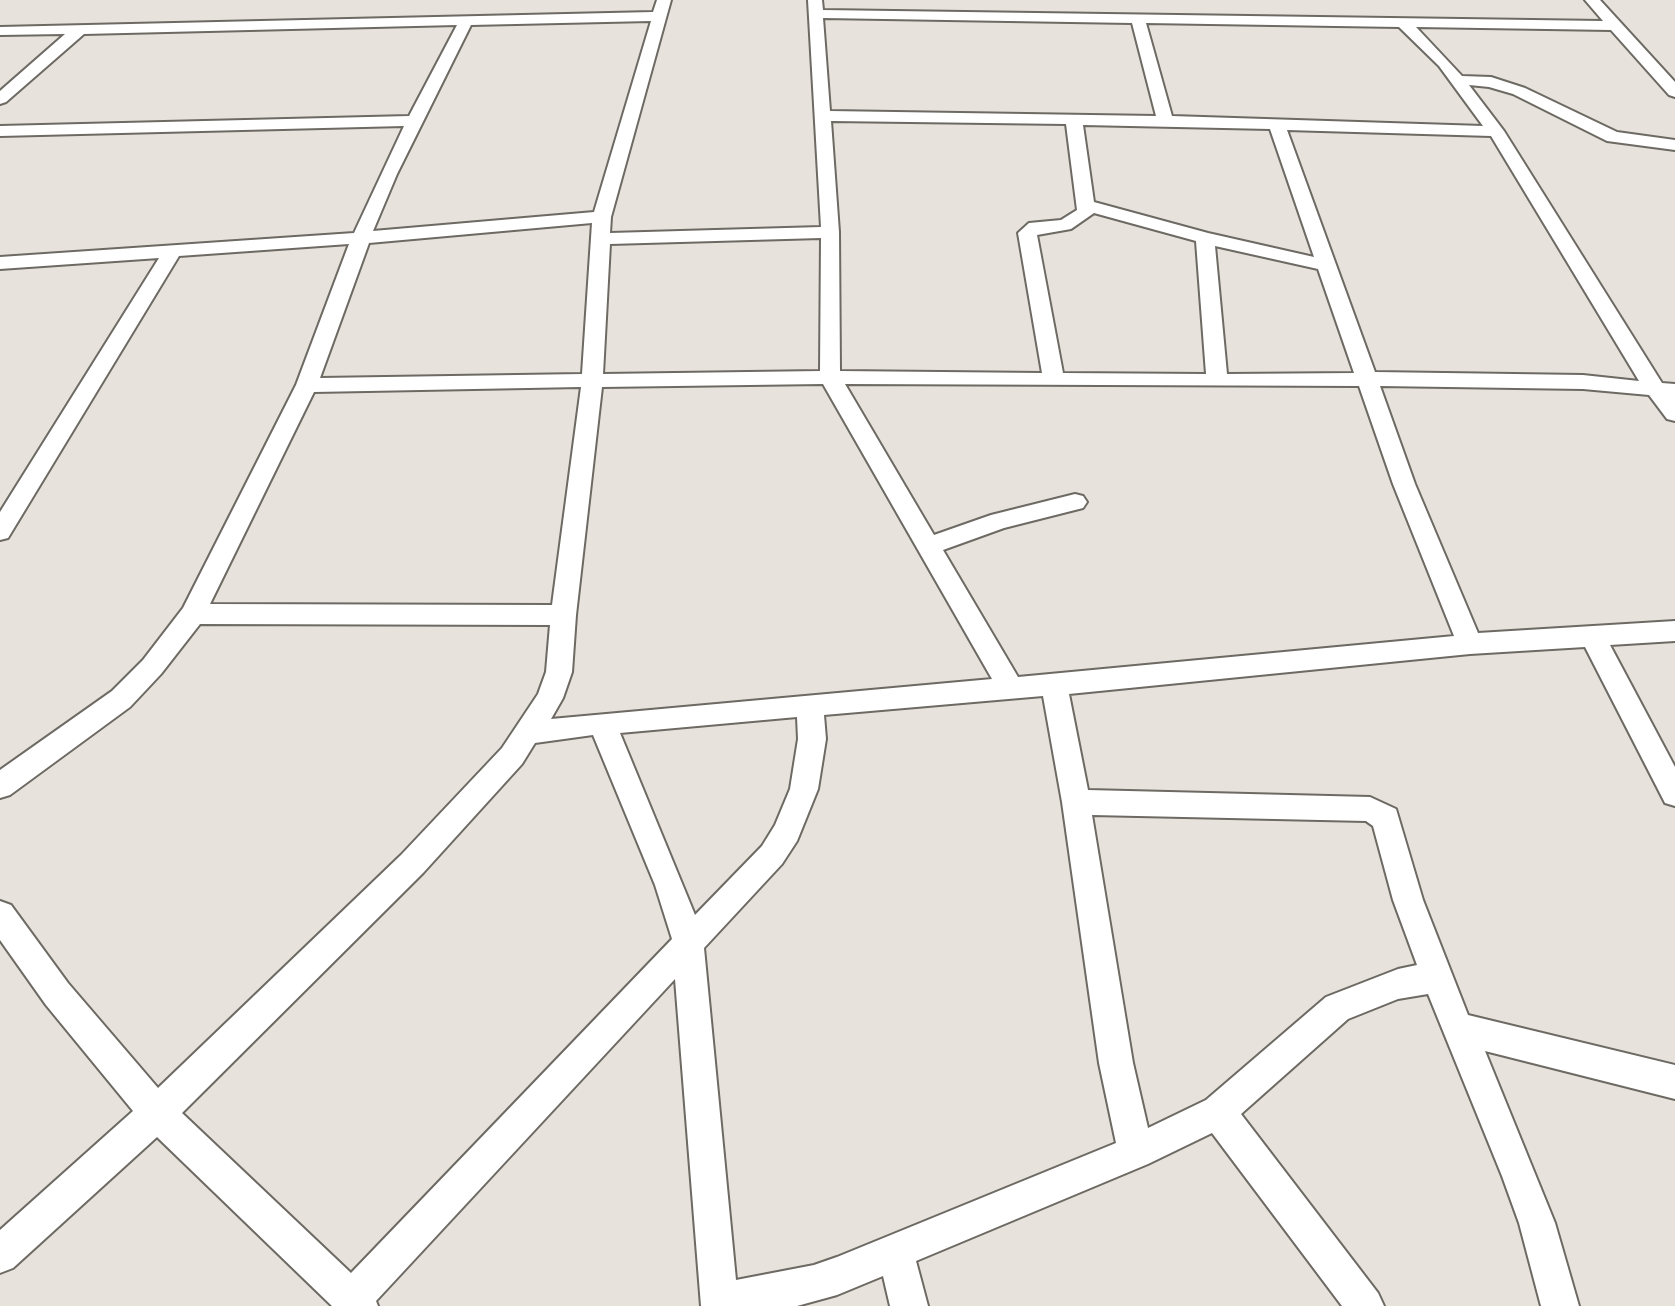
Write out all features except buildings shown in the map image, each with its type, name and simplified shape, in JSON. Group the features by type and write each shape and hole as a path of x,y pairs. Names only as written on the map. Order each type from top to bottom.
{"street":[{"path":"1019,0 1024,17"},
{"path":"1209,0 1218,18"},
{"path":"1592,0 1675,92"},
{"path":"1011,688 830,377 830,232 815,7 1024,17 1138,19 1326,15 1403,23 1614,26"},
{"path":"0,31 466,21 662,8 601,228 592,381 563,615 559,672 550,698 512,756 412,864 157,1113 0,1255"},
{"path":"1138,19 1165,121"},
{"path":"0,786 121,699 152,667 193,614 307,385 361,238 466,21"},
{"path":"1403,23 1425,42 1458,80 1496,131 1665,390 1675,414"},
{"path":"0,99 80,29"},
{"path":"1458,80 1491,82 1519,91 1613,137 1675,145"},
{"path":"821,116 1165,121 1496,131"},
{"path":"0,131 415,121"},
{"path":"1054,379 1027,233 1035,227 1070,223 1083,216 1088,206 1074,121"},
{"path":"1277,126 1404,484 1470,644"},
{"path":"1088,206 1205,238 1326,265"},
{"path":"0,263 361,238 601,228 830,232"},
{"path":"1205,238 1217,381"},
{"path":"0,532 173,250"},
{"path":"307,385 830,377 1546,380 1665,390"},
{"path":"930,546 999,521 1075,502"},
{"path":"193,614 563,615"},
{"path":"527,733 602,723 1215,671 1470,644 1675,631"},
{"path":"1592,636 1675,794"},
{"path":"1054,684 1076,802 1116,1063 1136,1152"},
{"path":"0,915 57,994 157,1113 356,1302 688,941 772,855 787,832 804,789 809,765 810,707"},
{"path":"602,723 661,856 688,941 720,1304 814,1284 896,1254 1136,1152 1218,1112 1337,1008 1398,984 1437,977"},
{"path":"1076,802 1345,808 1379,812 1389,821 1408,900 1457,1028 1487,1091 1520,1176 1537,1223 1560,1306"},
{"path":"1457,1028 1675,1082"},
{"path":"1218,1112 1365,1306"},
{"path":"896,1254 909,1306"}]}
